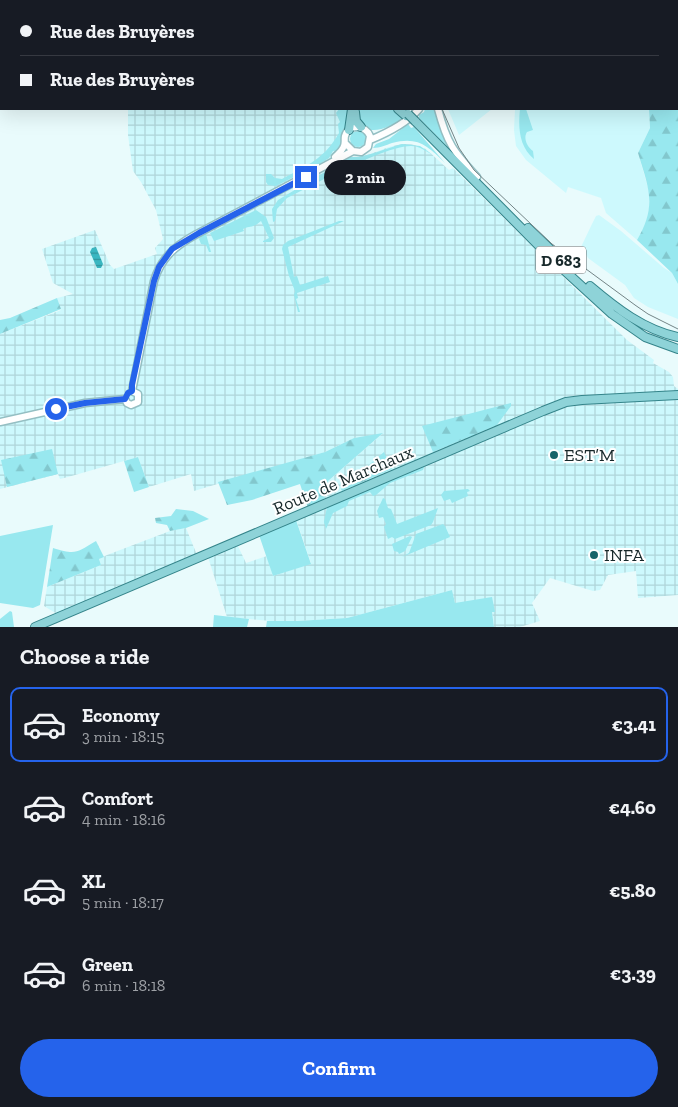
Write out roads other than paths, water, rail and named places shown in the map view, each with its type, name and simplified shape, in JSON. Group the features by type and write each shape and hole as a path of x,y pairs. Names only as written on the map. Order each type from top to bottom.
{"main road":[{"path":"354,110 356,121 361,127"},
{"path":"349,130 354,110"},
{"name":"D 683","path":"405,112 477,177 562,261 605,299 640,322 678,339"},
{"name":"D 683","path":"415,121 553,260 612,314 645,337 678,349"},
{"path":"585,288 624,319 664,338 678,339"},
{"name":"Route de Marchaux","path":"35,627 566,402 676,394"}],"street":[{"path":"370,136 384,134 405,121 418,110"},
{"path":"438,110 443,129 453,150 477,177"},
{"path":"325,167 340,152 349,130 357,126 361,127 370,136"},
{"path":"132,391 154,281 159,267 172,249 353,151 365,150 368,147 370,136"},
{"path":"345,143 353,151"},
{"path":"125,399 129,404 137,403 139,396 136,392 132,391"},
{"path":"125,399 128,393 132,391"},
{"path":"0,422 85,403 125,399"}],"tram line":[{"path":"442,110 459,148 474,170 552,244 648,314 678,329"}],"place":[{"name":"EST’M","path":"554,455"},
{"name":"INFA","path":"594,555"}]}
